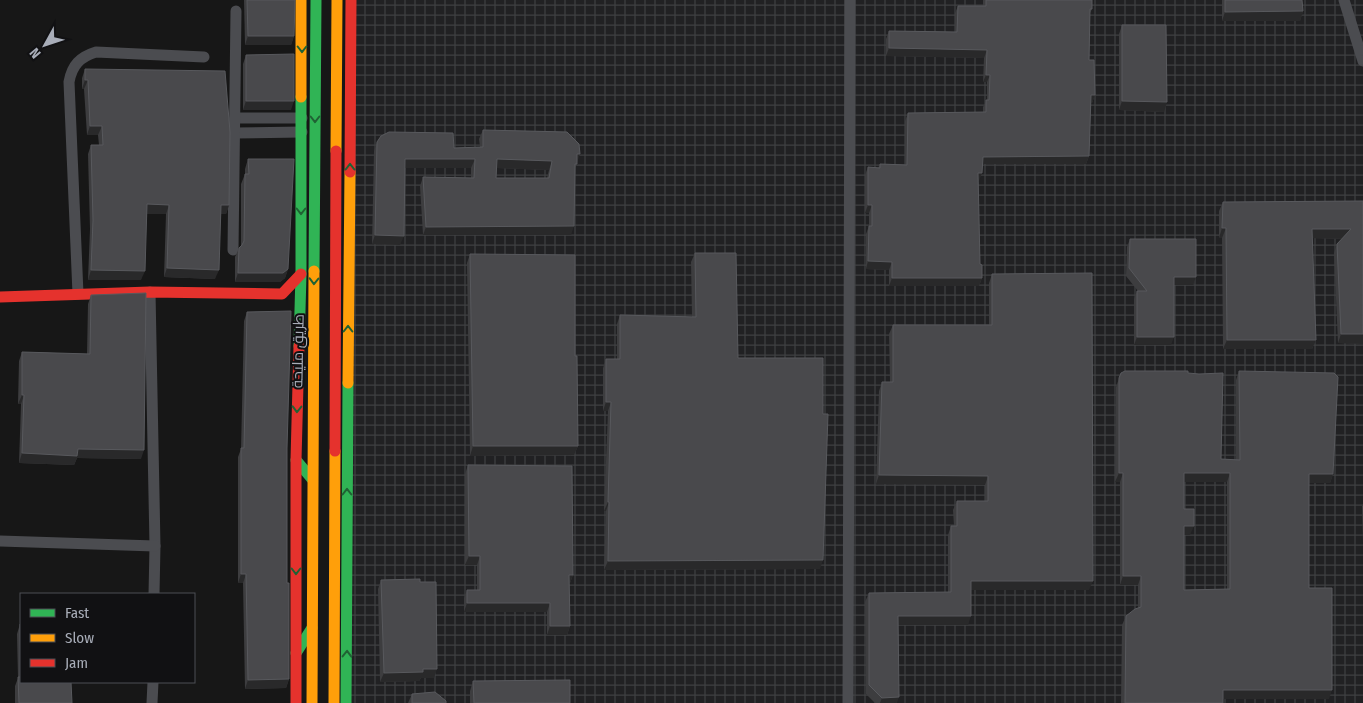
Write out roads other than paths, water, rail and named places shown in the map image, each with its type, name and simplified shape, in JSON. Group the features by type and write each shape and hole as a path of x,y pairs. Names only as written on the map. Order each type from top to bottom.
{"street":[{"path":"296,703 296,460 299,314 302,274 302,0"},
{"name":"طريق مليحة","path":"312,703 316,0"},
{"path":"334,703 337,0"},
{"path":"346,703 351,0"},
{"path":"848,703 850,0"},
{"path":"1344,0 1363,61"},
{"path":"233,250 236,10"},
{"path":"78,294 69,82 74,66 80,59 96,52 204,57"},
{"path":"235,118 302,118"},
{"path":"235,133 302,132"},
{"path":"336,266 349,250"},
{"path":"0,298 150,292 282,294 302,274"},
{"path":"150,292 155,546 154,593"},
{"path":"282,294 299,314"},
{"path":"296,460 312,480"},
{"path":"0,541 155,546"},
{"path":"296,653 312,628"},
{"path":"152,703 153,683"}]}
